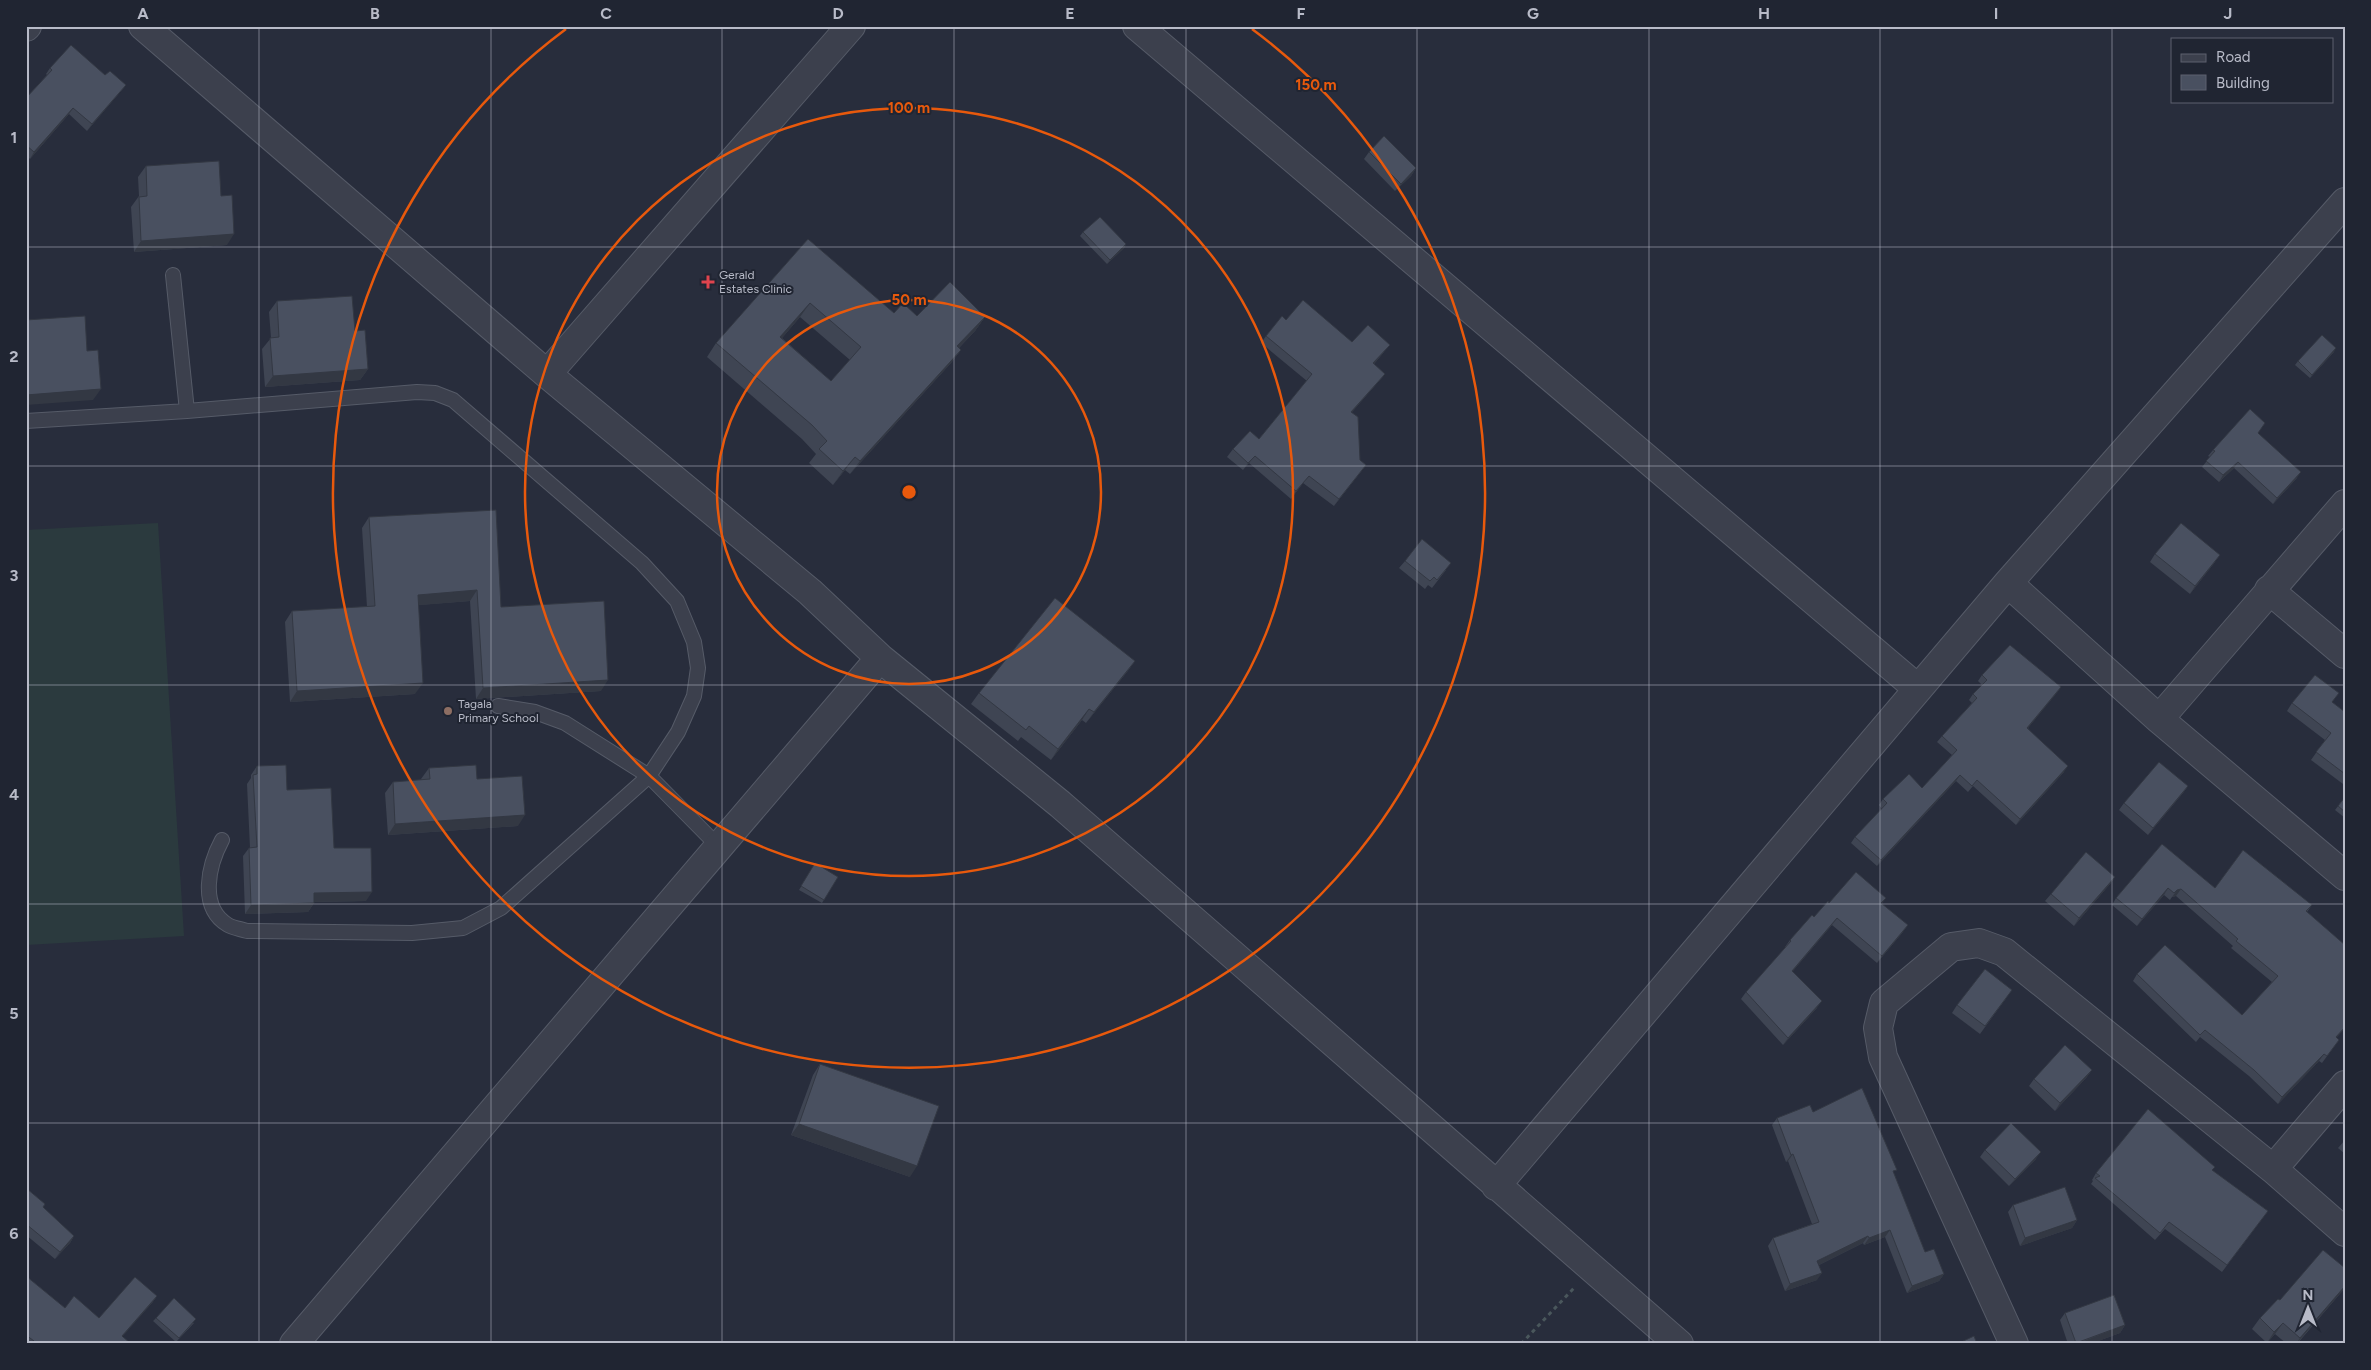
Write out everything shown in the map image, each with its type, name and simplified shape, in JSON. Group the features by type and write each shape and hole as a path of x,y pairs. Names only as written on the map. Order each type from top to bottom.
{"street":[{"path":"143,26 547,374 810,592 880,658 1060,804 1679,1344"},
{"path":"547,374 851,26"},
{"path":"1137,26 1917,688"},
{"path":"1496,1186 1917,688 2345,202"},
{"path":"2159,719 2345,504"},
{"path":"2008,583 2159,719 2345,876"},
{"path":"2269,590 2345,654"},
{"path":"294,1344 880,658"},
{"path":"2014,1344 1883,1057 1878,1028 1884,1003 1950,947 1979,943 2004,952 2273,1170 2345,1232"},
{"path":"2273,1170 2345,1085"}],"lane":[{"path":"173,275 187,411"},
{"path":"26,421 187,411 417,392 435,393 453,400 642,563 676,600 694,642 698,668 694,696 678,732 649,776 501,908 463,928 412,933 246,931 227,925 214,909 208,888 214,854 222,840"},
{"path":"498,706 535,712 564,723 649,776 718,846"}],"path":[{"path":"1521,1344 1563,1302 1591,1268"}],"shaded area":[{"path":"158,523 184,936 26,945 26,530"}],"building":[{"path":"71,45 105,75 110,71 126,85 92,124 73,108 34,152 26,145 26,98 52,70 50,68"},
{"path":"1384,136 1416,168 1401,184 1369,152"},
{"path":"219,161 221,196 232,195 234,234 141,241 139,197 147,196 146,166"},
{"path":"1100,217 1126,244 1110,260 1083,232"},
{"path":"808,239 894,313 903,303 917,316 950,282 985,317 957,346 961,350 860,461 855,457 843,471 819,449 827,441 812,425 716,343","holes":["810,303 861,347 831,381 780,337"]},
{"path":"352,296 355,331 365,330 368,369 273,376 270,338 279,337 277,301"},
{"path":"1303,300 1352,342 1368,325 1390,345 1373,363 1385,374 1351,412 1358,417 1360,460 1366,465 1339,499 1309,476 1296,491 1255,456 1248,463 1233,449 1250,431 1259,439 1312,374 1266,336 1282,316 1286,320"},
{"path":"85,316 87,351 98,350 101,389 26,395 26,320"},
{"path":"2322,335 2336,348 2312,375 2298,361"},
{"path":"2250,409 2265,423 2258,433 2301,472 2277,498 2238,462 2223,475 2206,461 2215,451 2213,450"},
{"path":"496,510 501,607 604,601 608,680 483,688 477,590 418,595 423,683 297,691 292,611 375,606 369,517"},
{"path":"2181,523 2220,555 2195,586 2155,554"},
{"path":"1422,539 1451,563 1437,580 1434,577 1430,581 1405,561"},
{"path":"1055,598 1135,661 1094,712 1089,709 1058,749 1029,726 1026,730 979,693"},
{"path":"2010,645 2061,687 2027,728 2068,766 2020,819 1977,780 1972,786 1960,775 1881,860 1855,837 1887,803 1883,799 1909,774 1922,788 1957,750 1942,736 1977,698 1973,694 1987,680 1982,675"},
{"path":"2315,675 2339,693 2332,702 2345,712 2345,774 2316,752 2331,733 2292,703"},
{"path":"2159,762 2188,786 2153,828 2124,803"},
{"path":"286,765 287,790 331,788 334,848 371,848 372,892 314,893 314,903 251,905 249,848 257,847 253,775 257,774 257,766"},
{"path":"476,765 477,779 522,776 525,815 395,824 393,782 430,779 429,768"},
{"path":"2345,797 2345,812 2338,806"},
{"path":"2162,844 2215,888 2243,850 2312,905 2306,911 2345,945 2345,1027 2336,1037 2339,1040 2327,1056 2324,1054 2282,1097 2254,1070 2205,1030 2200,1035 2137,974 2165,945 2242,1015 2278,976 2236,941 2238,939 2181,889 2174,893 2168,888 2142,919 2116,898"},
{"path":"2086,852 2115,877 2079,918 2051,894"},
{"path":"815,863 838,877 824,900 801,886"},
{"path":"1856,872 1886,898 1881,903 1908,925 1882,956 1837,918 1792,971 1822,1001 1788,1038 1746,992 1812,915 1814,917 1828,901 1829,903"},
{"path":"1985,969 2012,990 1985,1026 1957,1005"},
{"path":"2065,1045 2092,1070 2060,1103 2034,1079"},
{"path":"820,1064 939,1106 917,1166 799,1124"},
{"path":"1862,1088 1897,1170 1893,1171 1925,1252 1934,1249 1944,1274 1912,1286 1890,1230 1869,1238 1868,1236 1817,1261 1822,1273 1790,1284 1773,1238 1819,1222 1777,1118 1810,1105 1813,1112"},
{"path":"2148,1109 2215,1167 2212,1170 2268,1211 2227,1265 2169,1222 2160,1233 2095,1178 2100,1176 2096,1173"},
{"path":"2011,1123 2041,1152 2015,1179 1985,1150"},
{"path":"2065,1187 2077,1220 2025,1238 2013,1205"},
{"path":"26,1188 45,1204 43,1207 74,1236 60,1252 26,1224"},
{"path":"2323,1250 2345,1268 2345,1286 2300,1338 2283,1323 2274,1332 2260,1318 2278,1299 2280,1300"},
{"path":"26,1276 65,1308 74,1296 99,1318 135,1277 157,1296 122,1336 131,1344 32,1344 34,1341 26,1335"},
{"path":"2114,1295 2125,1325 2076,1343 2065,1313"},
{"path":"174,1298 196,1319 179,1338 156,1318"},
{"path":"1974,1336 1977,1344 1957,1344"}],"place":[{"name":"Gerald Estates Clinic","path":"708,282"},
{"name":"Tagala Primary School","path":"448,711"}]}
